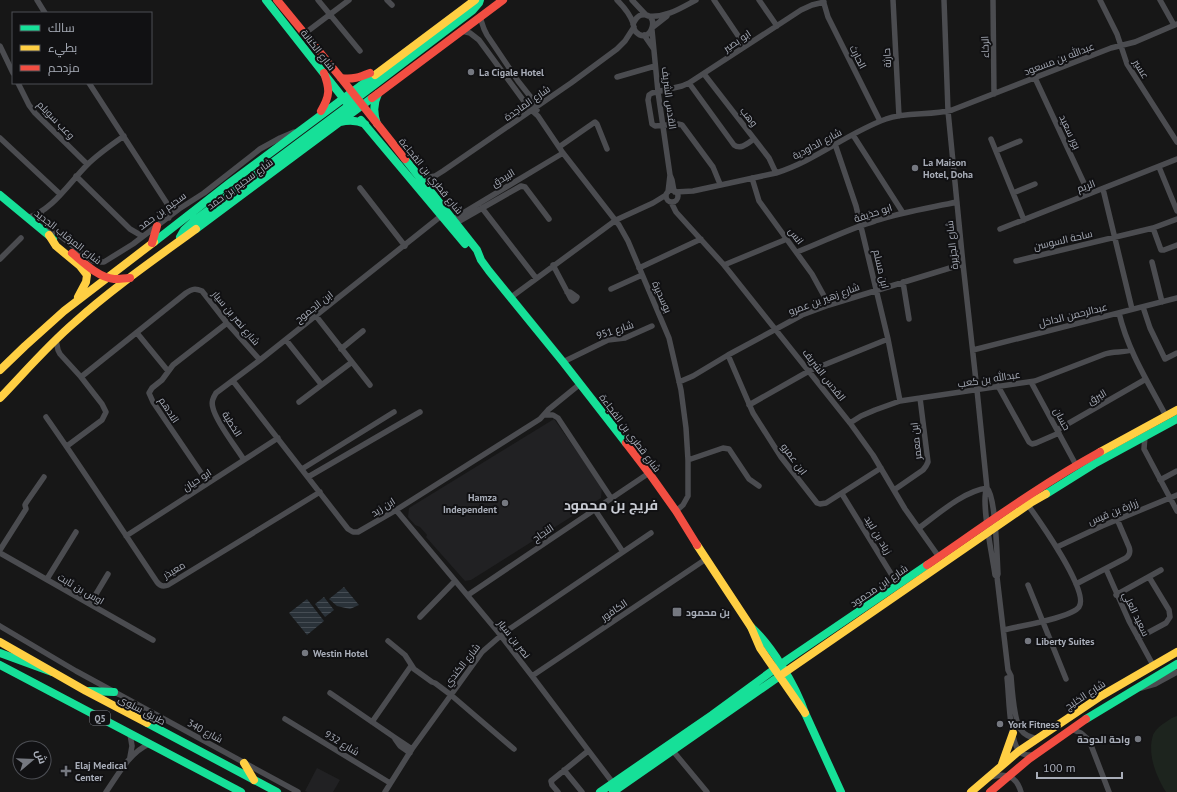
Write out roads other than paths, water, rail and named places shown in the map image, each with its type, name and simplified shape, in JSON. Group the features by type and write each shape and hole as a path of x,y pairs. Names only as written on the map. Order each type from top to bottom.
{"main road":[{"name":"شارع الكنانة","path":"266,0 284,10 362,105"},
{"name":"شارع سحيم بن حمد","path":"0,374 7,369 10,360 77,300 216,193 344,98 354,95 381,70 475,0"},
{"path":"179,241 184,230 194,221 352,109 354,104 354,95 473,10 480,0"},
{"path":"482,15 494,0"},
{"name":"شارع سحيم بن حمد","path":"0,398 75,322 130,278 340,122 352,109 362,105 503,0"},
{"name":"شارع الكنانة","path":"275,4 324,73 352,109"},
{"path":"341,78 347,80 355,79 381,70"},
{"path":"317,118 328,101 330,94 324,73"},
{"path":"377,124 373,108 381,90"},
{"name":"شارع قطري بن الفجاءة","path":"362,105 477,250 481,260 489,271 563,362 649,473 676,511 751,627 755,640 778,667 802,704 841,792"},
{"name":"شارع قطري بن الفجاءة","path":"352,109 441,216 481,260"},
{"path":"340,122 354,120 365,124"},
{"name":"شارع المرقاب الجديد","path":"0,195 27,218 97,272 115,279 130,278"},
{"path":"152,243 157,226"},
{"path":"49,235 54,245 75,262 87,276 86,284 77,300"},
{"name":"شارع ابن محمود","path":"613,792 783,675 1047,483 1076,465 1177,410"},
{"name":"شارع ابن محمود","path":"600,792 939,556 1082,472 1177,419"},
{"name":"طريق سلوى","path":"0,642 86,691 277,792"},
{"name":"شارع الخليج","path":"971,792 1019,751 1101,696 1177,652"},
{"path":"0,653 52,672"},
{"name":"شارع الخليج","path":"990,792 1035,755 1071,729 1098,711 1177,664"},
{"name":"Q5","path":"0,666 241,792"},
{"name":"شارع قطري بن الفجاءة","path":"783,675 797,703 805,713"},
{"path":"767,686 782,689 787,692 797,703"},
{"path":"86,691 114,692"},
{"path":"1002,765 1012,734"},
{"path":"244,763 254,780"}],"street":[{"path":"37,0 44,12"},
{"path":"318,0 360,51"},
{"path":"304,34 349,0"},
{"path":"387,0 392,5"},
{"path":"617,0 627,12 638,33 644,35 672,12"},
{"path":"632,0 652,21 652,29"},
{"path":"633,25 635,20 642,15 662,16 696,0"},
{"path":"714,0 745,46"},
{"path":"759,0 777,26"},
{"name":"حارثة","path":"893,0 899,116"},
{"name":"شارع الجزيرة","path":"944,0 948,111 963,264 987,488 991,494 991,525 995,575 997,577 1004,630 1012,734 1019,751"},
{"name":"الرخاء","path":"993,0 994,94"},
{"name":"عسير","path":"1100,0 1114,28 1130,69 1177,142"},
{"path":"1160,0 1175,24"},
{"name":"ابو بصير","path":"658,92 690,84 807,6 823,1"},
{"name":"الحارث","path":"823,1 828,18 880,121"},
{"name":"بوسديرة","path":"482,15 484,29 487,35 533,100 534,109"},
{"name":"عبدالله بن مسعود","path":"948,111 1111,48 1135,42 1175,24"},
{"name":"شارع الماجدة","path":"420,179 435,176 443,171 534,109 617,49 625,41 633,25"},
{"name":"القدس الشريف","path":"652,29 658,92 670,175 675,191 678,194 674,200 673,207 724,265 850,423 881,468 905,510 939,556"},
{"name":"بوسديرة","path":"461,31 470,33 479,40 516,90 534,109 563,153 616,220 628,241 669,338 679,382 686,428 688,496 683,505 676,511"},
{"name":"القدس الشريف","path":"644,35 653,48"},
{"path":"0,48 12,71"},
{"path":"495,60 498,56 501,56"},
{"path":"616,77 655,66"},
{"name":"وهب","path":"704,74 769,158 776,173"},
{"name":"بور سعيد","path":"1035,78 1089,194"},
{"name":"وعب سويلم","path":"18,84 25,98 35,113 87,164"},
{"path":"90,84 168,205 170,210 169,218"},
{"path":"690,84 736,147 742,147 754,139"},
{"path":"516,90 521,90 524,87"},
{"path":"658,92 649,95 649,107 652,124 655,126 682,125 713,167 720,184"},
{"name":"شارع الداودية","path":"653,203 664,203 693,191 776,173 802,163 835,144 888,118 948,111"},
{"path":"559,147 595,122 607,149"},
{"name":"سحيم بن حمد","path":"41,212 42,219 46,225 96,262 104,262 133,244 179,209 204,193 260,149 286,135 302,130"},
{"path":"853,135 903,213"},
{"path":"27,218 41,212 60,194 87,164 106,148 124,136"},
{"path":"0,138 60,194"},
{"path":"991,139 1024,220"},
{"path":"996,151 1020,141"},
{"name":"ابن مسلم","path":"835,144 848,180 861,226 888,339 900,401"},
{"name":"البيدق","path":"454,221 563,153"},
{"name":"الريم","path":"1000,229 1177,159"},
{"path":"1159,167 1177,210"},
{"name":"القدس الشريف","path":"667,194 670,175"},
{"path":"76,176 130,229 142,236"},
{"name":"انس","path":"752,178 759,201 818,283 829,305"},
{"path":"1013,193 1035,184"},
{"path":"454,221 482,208 521,186 525,187 549,219"},
{"path":"360,188 405,246"},
{"path":"1103,189 1132,309"},
{"name":"شارع الداودية","path":"510,298 616,220 653,203 671,191 693,191"},
{"path":"667,194 666,198 674,200"},
{"name":"ابو حذيفة","path":"797,252 861,226 903,213 957,202"},
{"path":"168,205 175,209 179,209"},
{"path":"482,208 536,278"},
{"name":"ابن الجموح","path":"233,381 441,216"},
{"name":"ساحة السوسن","path":"1016,261 1115,238 1153,228 1177,219"},
{"path":"1153,228 1161,250 1177,245"},
{"path":"130,229 133,244"},
{"path":"0,259 21,238"},
{"path":"639,268 701,239"},
{"path":"724,265 787,239"},
{"path":"1152,262 1162,302"},
{"name":"شارع زهير بن عمرو","path":"679,382 693,376 774,329 802,315 876,290 963,264"},
{"path":"553,265 567,292"},
{"path":"611,289 642,275"},
{"path":"904,282 909,319"},
{"name":"شارع نصر بن سيار","path":"137,333 186,293 197,289 202,291 227,323 260,360"},
{"name":"عبدالرحمن الداخل","path":"973,350 1177,298"},
{"path":"1144,306 1150,328 1165,359 1177,353"},
{"path":"1119,313 1131,350 1166,416"},
{"path":"316,316 370,385"},
{"name":"الادهم","path":"208,483 150,398 149,392 162,380 173,365 227,323"},
{"name":"شارع 951","path":"563,362 608,340 625,338 652,326"},
{"path":"341,349 363,331"},
{"path":"81,377 137,333 168,371"},
{"path":"749,405 809,371 888,339"},
{"path":"56,340 60,354 81,377 105,408 106,412 102,420 67,446"},
{"path":"286,340 321,384"},
{"name":"عبدالله بن كعب","path":"850,423 868,413 900,401 1031,382 1113,351 1126,352 1131,350"},
{"path":"42,354 51,352 60,354"},
{"name":"ابن عمرو","path":"728,355 753,413 769,439 814,501 823,504 842,494 881,468"},
{"path":"299,402 352,362"},
{"name":"البرق","path":"998,386 1029,442 1032,444 1058,431 1146,379"},
{"name":"ابن زيد","path":"233,381 348,530 353,532 362,530 396,510 534,423 580,384"},
{"name":"الخطية","path":"233,381 216,393 213,398 213,408 215,416 244,460"},
{"name":"حسان","path":"1031,382 1076,465"},
{"name":"ابن معمر","path":"894,490 923,470 928,462 920,398"},
{"path":"302,469 394,412"},
{"path":"309,479 326,467 420,412"},
{"path":"544,415 558,418 612,498"},
{"name":"معيذر","path":"46,417 160,585 165,586 320,492"},
{"path":"1145,436 1144,449 1177,511"},
{"name":"ابو حيان","path":"126,536 278,438"},
{"path":"1133,443 1144,449"},
{"path":"688,460 723,448 729,449 749,479 759,486"},
{"path":"1160,480 1177,471"},
{"name":"النجاح","path":"468,595 649,473"},
{"path":"0,552 26,509 26,503 44,477"},
{"path":"919,528 964,496 973,491 987,488"},
{"name":"زياد بن لبيد","path":"842,494 898,585"},
{"name":"زرارة بن قيس","path":"1057,548 1117,519 1177,496"},
{"path":"1004,630 1063,616 1079,608 1081,604 1075,582 1057,548 1028,505"},
{"name":"نصر بن سيار","path":"396,510 468,595 532,676 613,783"},
{"path":"595,510 623,552"},
{"path":"1075,582 1106,569 1126,558 1130,553 1129,547 1117,519"},
{"path":"47,579 76,532"},
{"name":"شارع الكندي","path":"386,792 390,783 411,751 482,652 500,636 651,533"},
{"name":"اوس بن ثابت","path":"0,552 153,640"},
{"name":"الكافور","path":"532,676 706,559"},
{"name":"سعيد العلي","path":"1106,569 1116,595 1153,665"},
{"path":"1116,595 1161,570"},
{"path":"90,604 108,574"},
{"path":"1138,638 1166,623 1170,617 1168,608 1149,577"},
{"path":"420,616 455,581"},
{"path":"1028,585 1066,679"},
{"name":"شارع 340","path":"0,626 76,671 298,792"},
{"path":"388,641 405,655 411,666 432,682 433,685 450,696 514,749"},
{"path":"372,722 411,666"},
{"name":"شارع الجزيرة","path":"1008,670 1010,672 1018,725 1025,734 1038,739"},
{"name":"شارع الخليج","path":"1131,691 1155,684 1177,672"},
{"path":"330,693 394,737 400,746 411,751"},
{"name":"شارع 932","path":"285,719 390,783"},
{"path":"1071,729 1081,733 1089,740 1109,792"},
{"path":"130,734 132,746 130,758"},
{"path":"106,792 130,758 149,744"},
{"path":"558,792 552,785 551,781 588,751"},
{"path":"673,751 706,792"},
{"path":"1019,751 1025,755 1035,755"},
{"path":"564,770 582,792"},
{"path":"988,777 1001,775 1009,776 1013,778 1021,792"}],"place":[{"name":"La Cigale Hotel","path":"471,72"},
{"name":"La Maison Hotel, Doha","path":"915,168"},
{"name":"Hamza Independent","path":"505,503"},
{"name":"بن محمود","path":"677,612"},
{"name":"Liberty Suites","path":"1028,641"},
{"name":"Westin Hotel","path":"305,653"},
{"name":"York Fitness","path":"1000,724"},
{"name":"واحة الدوحة","path":"1138,739"},
{"name":"Elaj Medical Center","path":"66,771"}],"district":[{"name":"فريج بن محمود","path":"611,505"}]}
